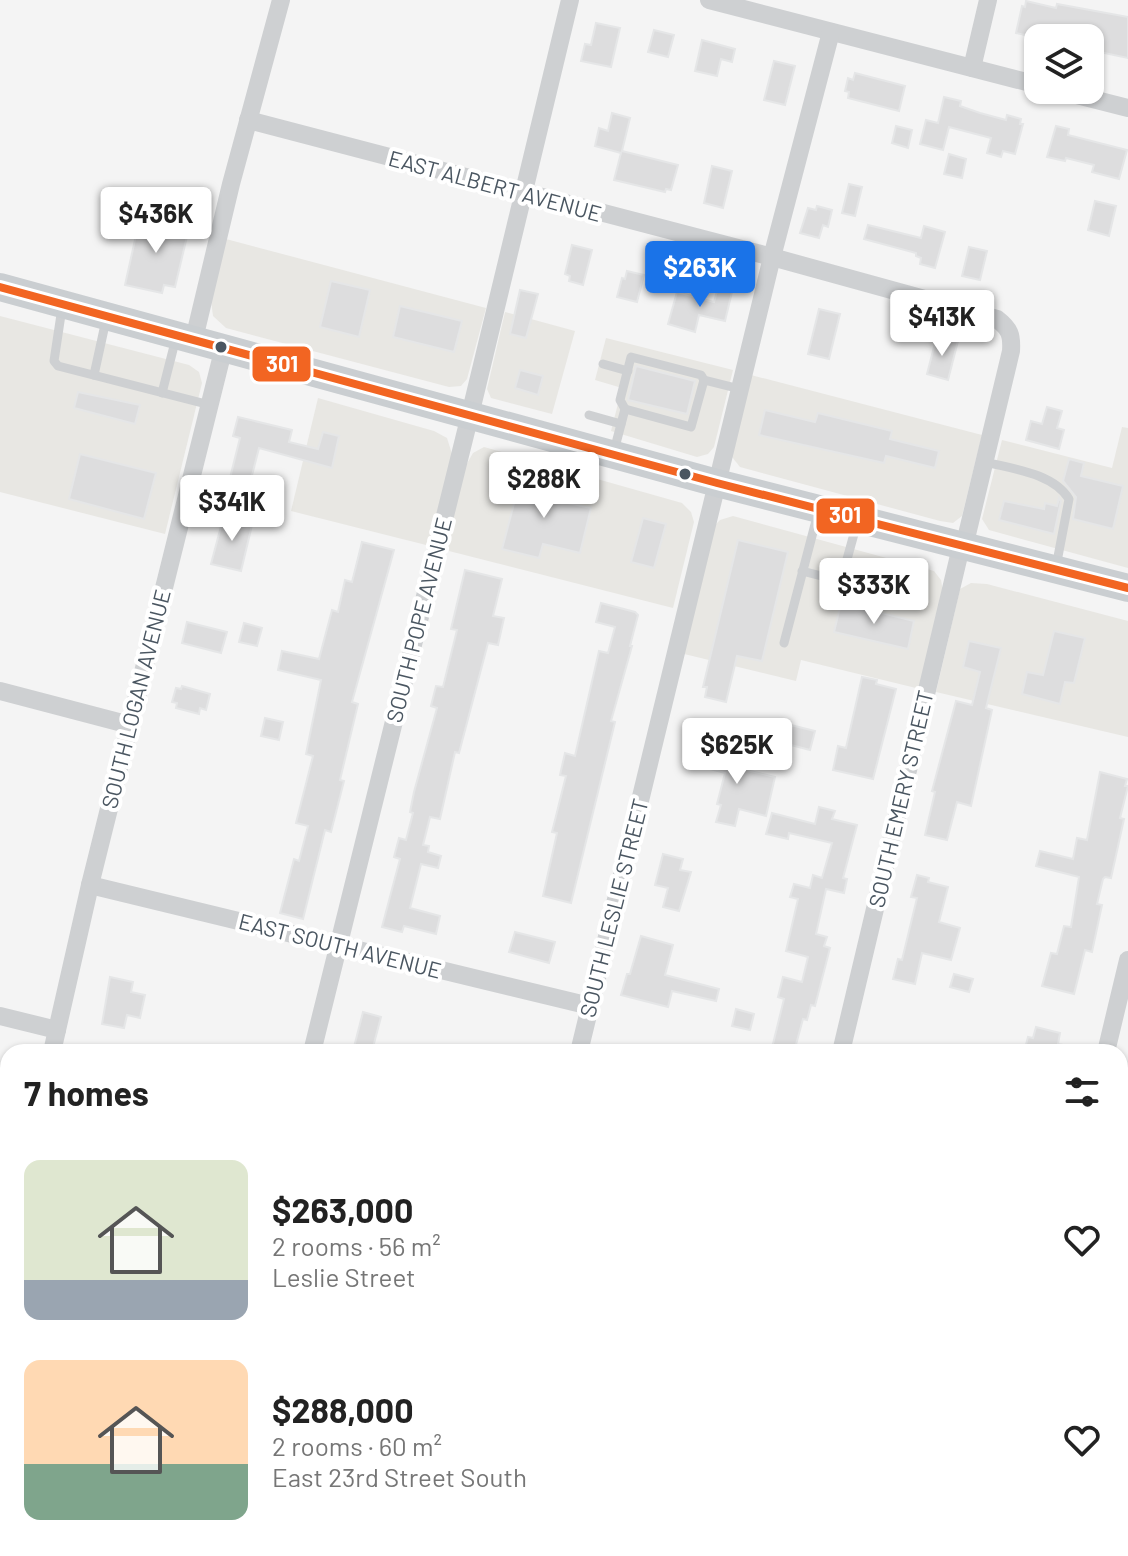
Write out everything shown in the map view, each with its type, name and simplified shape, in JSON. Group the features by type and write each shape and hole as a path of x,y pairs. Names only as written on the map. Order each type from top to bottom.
{"main road":[{"path":"0,287 717,483 1128,588"}],"street":[{"path":"185,336 281,0"},
{"name":"SOUTH POPE AVENUE","path":"314,1044 570,0"},
{"path":"709,0 1024,81"},
{"path":"972,68 988,0"},
{"name":"SOUTH LESLIE STREET","path":"581,1044 772,257 831,32"},
{"path":"1104,102 1128,108"},
{"name":"EAST ALBERT AVENUE","path":"248,120 997,319 1012,336"},
{"name":"SOUTH EMERY STREET","path":"843,1044 985,462 1012,336"},
{"name":"SOUTH LOGAN AVENUE","path":"54,1044 90,885 224,347"},
{"path":"0,691 130,725"},
{"name":"EAST SOUTH AVENUE","path":"90,885 590,1006"},
{"path":"1108,1044 1128,960"},
{"path":"0,1016 57,1030"}],"lane":[{"path":"62,303 54,361 58,366 210,405"},
{"path":"94,375 107,315"},
{"path":"162,393 185,336"},
{"path":"613,455 625,409 620,400 631,357 701,375 704,380 740,389"},
{"path":"603,364 628,371"},
{"path":"625,409 691,427 704,380"},
{"path":"589,415 621,424"},
{"path":"985,462 1040,477 1063,490 1069,499 1056,570"},
{"path":"784,643 819,510"},
{"path":"802,571 841,581 858,520"}],"shaded area":[{"path":"226,239 486,308 467,379 461,386 449,387 226,328 213,316 211,301"},
{"path":"505,312 575,331 552,414 491,398 487,389"},
{"path":"0,316 189,365 199,372 202,383 165,534 0,492"},
{"path":"606,338 733,370 714,447 708,454 697,457 611,431 622,388 595,380"},
{"path":"751,375 982,435 962,516 953,523 940,521 740,467 732,457"},
{"path":"318,398 434,431 447,438 452,454 430,546 291,511"},
{"path":"1122,427 1128,428 1128,568 989,530 982,519 1002,440 1112,468"},
{"path":"484,447 682,503 691,512 694,522 673,608 445,550 465,467 473,453"},
{"path":"733,516 934,571 941,580 943,592 920,689 801,660 796,681 680,653 712,528 720,520"},
{"path":"971,583 987,584 1128,621 1128,737 936,692 960,589"}],"building":[{"path":"1026,1 1056,8 1057,4 1128,17 1128,58 1104,53 1104,24 1024,24 1024,35 1016,33 1022,6 1025,7"},
{"path":"596,23 620,28 611,67 581,61 585,44 591,45"},
{"path":"654,30 674,35 668,57 648,52"},
{"path":"702,40 735,49 732,62 721,59 717,76 695,71"},
{"path":"774,61 795,66 785,105 764,100"},
{"path":"855,73 905,86 899,111 848,98 849,92 845,91 848,78 853,80"},
{"path":"944,97 961,101 960,106 980,113 1006,120 1007,115 1021,119 1020,124 1023,124 1015,154 1003,151 1001,157 987,153 991,138 949,127 943,150 920,144 926,120 938,123"},
{"path":"612,113 630,118 622,151 678,165 671,190 666,189 665,192 614,180 621,153 595,146 599,128 608,131"},
{"path":"896,126 912,130 908,148 892,143"},
{"path":"1056,126 1069,129 1068,135 1127,150 1119,179 1092,172 1094,165 1047,157"},
{"path":"949,154 966,159 962,178 944,174"},
{"path":"712,166 732,171 723,208 704,203"},
{"path":"849,184 862,187 855,216 842,213"},
{"path":"1095,201 1116,206 1109,236 1088,230"},
{"path":"817,206 832,210 828,227 823,225 819,238 800,233 808,208 816,210"},
{"path":"140,217 189,228 175,287 164,285 162,293 125,285"},
{"path":"868,225 921,238 924,226 945,232 935,268 920,264 921,258 916,253 864,239"},
{"path":"572,245 592,250 583,285 569,281 570,276 565,274"},
{"path":"969,247 987,251 980,280 962,276"},
{"path":"627,271 644,275 637,302 617,297"},
{"path":"331,281 370,290 359,337 320,327"},
{"path":"719,284 733,288 725,321 699,315 695,332 668,324 677,292 714,302"},
{"path":"520,290 538,294 526,338 510,334"},
{"path":"400,306 462,321 454,352 393,337"},
{"path":"819,309 840,314 829,359 808,354"},
{"path":"937,335 958,341 948,380 927,374"},
{"path":"636,366 695,381 687,414 628,400"},
{"path":"520,370 543,376 538,395 515,388"},
{"path":"78,392 140,405 135,424 74,408"},
{"path":"1047,407 1062,411 1057,428 1064,430 1059,449 1026,440 1031,421 1042,424"},
{"path":"765,410 815,422 818,413 892,431 890,439 939,451 935,468 886,456 884,463 759,435"},
{"path":"238,417 292,430 289,442 318,449 323,432 339,436 332,468 259,448 247,495 227,490 240,438 233,436"},
{"path":"80,454 156,473 144,519 69,499"},
{"path":"1069,459 1084,463 1081,476 1123,486 1113,529 1073,519 1076,497 1063,481"},
{"path":"517,475 558,486 554,500 591,508 580,553 543,544 539,558 502,549 516,496 512,495"},
{"path":"1059,498 1054,534 999,520 1004,501 1044,509 1045,503 1057,506"},
{"path":"224,515 253,521 241,571 211,564"},
{"path":"643,518 666,524 654,568 631,562"},
{"path":"738,540 788,552 762,661 737,656 726,702 705,697 707,687 703,687"},
{"path":"362,542 394,550 352,702 358,704 340,780 344,781 331,832 325,830 303,919 280,913 294,859 299,861 308,826 296,823 313,756 306,754 321,680 278,670 282,651 319,659 332,610 338,612 345,580 352,582"},
{"path":"465,570 502,579 493,616 504,618 498,645 488,643 459,753 455,752 440,819 430,817 423,845 429,846 428,852 441,856 438,868 421,864 410,908 440,916 436,934 404,926 402,932 382,927 400,859 394,857 399,838 406,840 413,813 410,812 414,792 437,708 431,706 436,686 443,687 457,630 451,629"},
{"path":"601,603 638,615 571,903 543,896 557,833 552,832 566,776 560,775 565,753 575,756 599,651 608,653 615,627 596,622"},
{"path":"841,603 914,621 908,649 834,632"},
{"path":"187,622 227,632 221,653 182,643"},
{"path":"244,623 262,628 257,646 239,642"},
{"path":"1054,631 1085,638 1074,683 1065,682 1060,704 1022,694 1027,672 1043,675"},
{"path":"969,641 1001,648 986,708 992,710 971,806 957,802 947,840 925,835 935,792 932,791 956,701 972,705 980,672 963,667"},
{"path":"862,677 896,689 873,779 833,770 838,746 846,748"},
{"path":"182,686 210,694 206,710 200,708 199,714 176,708 177,703 172,702 176,688 181,689"},
{"path":"265,718 283,722 279,740 261,736"},
{"path":"791,725 815,731 810,750 787,744"},
{"path":"705,744 738,753 734,767 775,777 766,816 739,809 735,826 716,822 725,773 699,766"},
{"path":"1100,772 1127,779 1125,786 1128,786 1111,878 1103,879 1097,904 1102,905 1092,952 1085,950 1074,994 1042,986 1051,953 1057,954 1064,926 1071,927 1079,877 1036,866 1040,851 1073,859 1077,838 1087,840"},
{"path":"819,807 835,811 832,819 857,825 843,878 847,879 844,893 826,889 816,934 827,937 824,946 830,948 815,1006 811,1005 807,1020 803,1019 796,1044 773,1044 784,999 778,997 783,977 802,982 808,957 786,951 798,899 790,897 794,884 810,888 813,875 822,878 832,843 789,833 788,839 766,834 772,813 815,824"},
{"path":"663,854 683,859 680,870 691,872 679,911 663,907 668,888 655,885"},
{"path":"917,875 929,878 928,882 948,887 939,922 960,928 951,960 922,953 915,984 893,979 898,959 902,960 917,898 911,897"},
{"path":"515,932 555,942 549,963 509,952"},
{"path":"641,936 673,945 665,975 719,989 716,1001 672,991 668,1007 621,995"},
{"path":"954,974 973,979 969,992 950,987"},
{"path":"110,977 133,982 131,992 145,995 140,1018 127,1015 124,1028 102,1024"},
{"path":"736,1009 754,1014 750,1030 732,1026"},
{"path":"363,1012 381,1017 374,1044 355,1044"},
{"path":"1036,1027 1060,1033 1058,1044 1026,1044 1028,1037 1033,1038"}],"transit line":[{"name":"301","path":"0,287 717,483 1128,588"}]}
